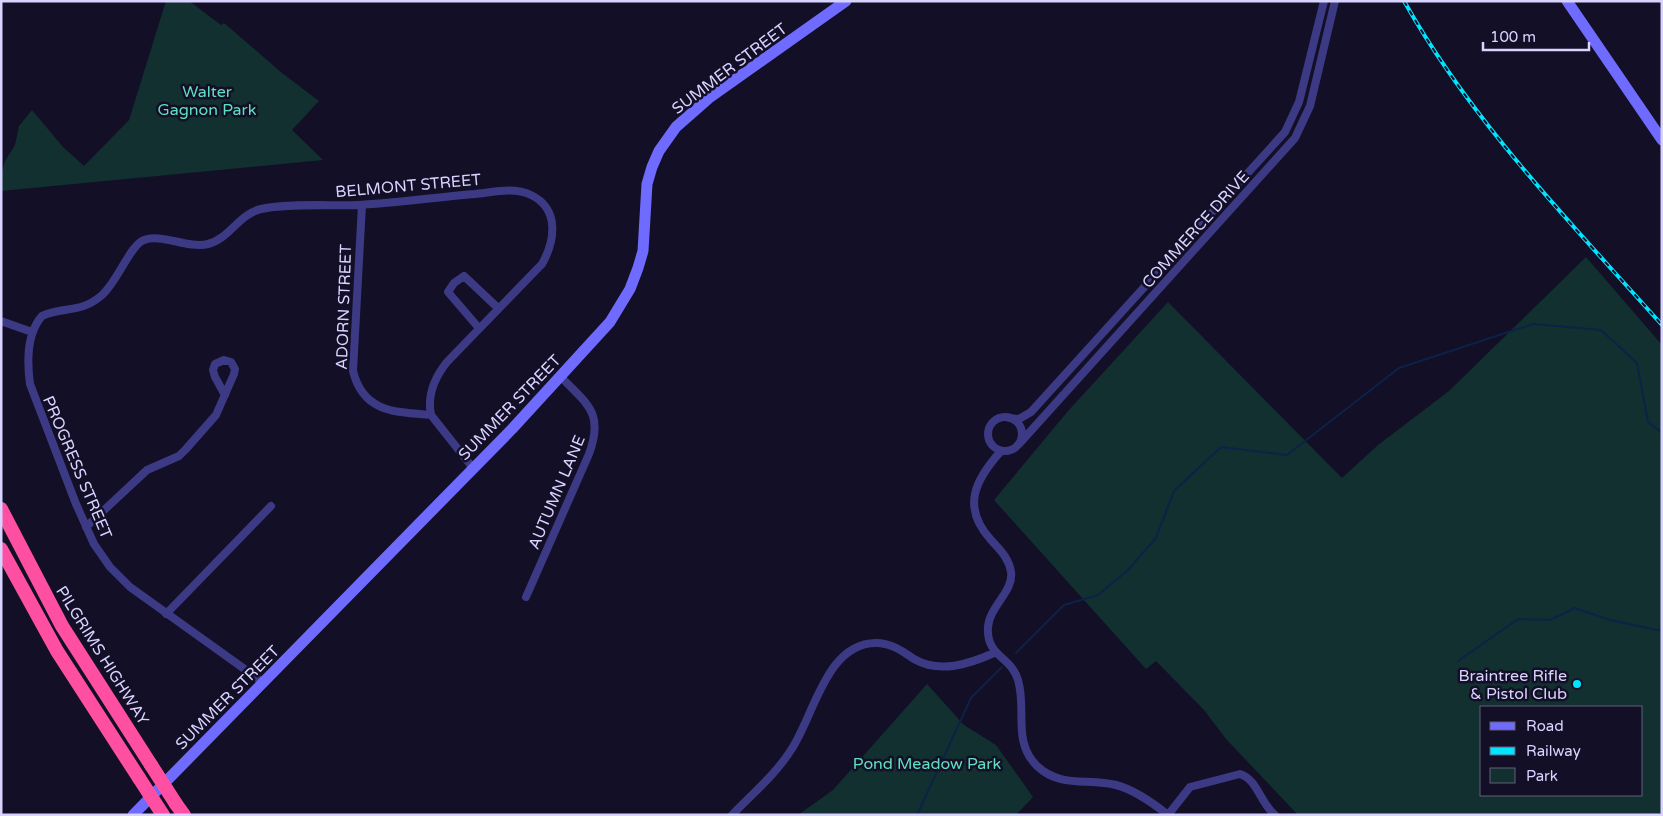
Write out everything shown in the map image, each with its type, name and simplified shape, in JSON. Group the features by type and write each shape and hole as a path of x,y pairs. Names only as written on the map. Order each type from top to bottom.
{"highway":[{"name":"PILGRIMS HIGHWAY","path":"1,509 65,631 180,809"},
{"path":"1,549 57,651 163,815"}],"street":[{"name":"SUMMER STREET","path":"133,815 473,468 610,322 630,289 643,251 647,184 652,167 667,139 686,116 846,1"},
{"name":"COMMERCE DRIVE","path":"1009,418 1022,418 1031,412 1276,143 1293,118 1307,72 1324,1"},
{"name":"COMMERCE DRIVE","path":"1019,444 1285,151 1303,123 1318,74 1335,1"},
{"path":"1568,3 1662,140"},
{"path":"1307,72 1318,74"},
{"name":"BELMONT STREET","path":"32,332 42,316 82,308 104,294 114,282 135,246 151,238 187,244 208,244 217,240 245,216 261,209 362,205 507,190 532,196 549,211 554,234 550,249 542,264 478,327 439,372 431,390 430,415"},
{"name":"ADORN STREET","path":"362,205 353,371 356,384 362,394 384,408 430,415"},
{"path":"478,327 448,292 454,283 464,276 498,308"},
{"path":"1,321 32,332"},
{"name":"PROGRESS STREET","path":"32,332 28,370 30,384 94,544 121,580 264,683"},
{"name":"AUTUMN LANE","path":"526,597 589,454 596,430 594,416 589,408 560,377"},
{"path":"86,527 147,470 179,456 211,422 221,406 225,395"},
{"path":"430,415 473,468"},
{"path":"1009,418 1014,420 1021,428 1022,434 1019,444 1011,450 1001,451 992,444 988,434 990,428 997,420 1009,418"},
{"path":"1001,451 979,480 974,499 981,526 1002,552 1011,571 1009,584 990,614 988,622 989,642 994,653 1009,664 1017,676 1020,691 1022,740 1028,754 1037,766 1066,782 1104,782 1122,787 1146,799 1168,815 1190,787 1240,774 1253,782 1262,801 1275,815"},
{"path":"166,614 271,506"},
{"path":"732,815 790,752 831,671 852,648 865,644 886,644 922,663 942,667 957,665 994,653"}],"green space":[{"name":"Walter Gagnon Park","path":"166,1 189,1 221,25 224,23 282,73 319,101 292,130 323,160 1,191 1,175 5,161 15,145 19,126 32,110 63,147 84,166 129,120"},
{"name":"Braintree Rifle & Pistol Club","path":"1586,257 1662,345 1662,811 1658,815 1298,815 1226,739 1204,710 1156,661 1146,669 994,500 1068,411 1168,302 1342,478 1378,445 1449,391"},
{"name":"Pond Meadow Park","path":"927,684 964,725 996,745 1033,797 1016,815 798,815 833,790"}],"waterway":[{"path":"1016,653 1064,605 1098,595 1127,571 1156,538 1174,491 1221,447 1287,455 1399,368 1533,324 1601,330 1637,363 1648,422 1662,433"},
{"path":"1458,661 1518,619 1550,620 1575,608 1610,620 1662,631"},
{"path":"917,815 971,698 1002,667"}],"railway":[{"path":"1404,1 1431,45 1491,130 1558,209 1662,325"}],"place":[{"name":"Braintree Rifle & Pistol Club","path":"1577,684"}]}
